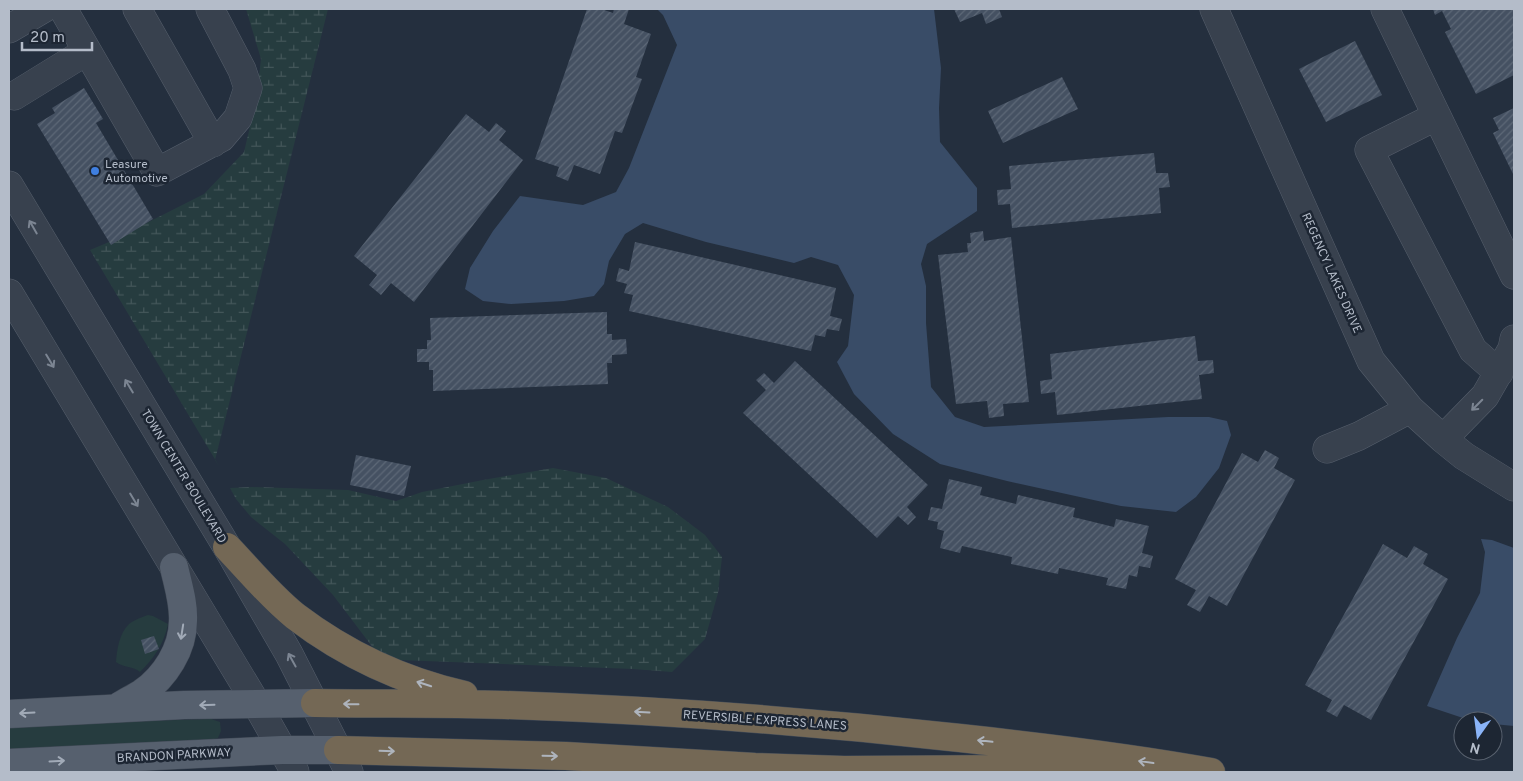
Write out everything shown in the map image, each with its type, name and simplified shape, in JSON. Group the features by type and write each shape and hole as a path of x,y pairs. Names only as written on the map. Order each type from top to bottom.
{"highway":[{"path":"227,548 273,596 295,615 347,650 400,676 452,692 505,705"},
{"name":"REVERSIBLE EXPRESS LANES","path":"315,703 505,705 691,714 872,728 1033,746 1211,772"},
{"path":"344,761 476,754 566,756 824,769 1018,768 1105,772"},
{"path":"444,772 476,754"}],"main road":[{"path":"116,708 142,693 158,679 171,662 180,643 183,622 181,598 174,567"},
{"path":"9,714 116,708 315,703"},
{"name":"BRANDON PARKWAY","path":"9,763 344,761"}],"street":[{"path":"9,29 43,9"},
{"path":"62,9 157,172 221,138 238,118 248,88 242,70 210,9"},
{"path":"137,9 212,143"},
{"name":"REGENCY LAKES DRIVE","path":"1214,9 1371,361 1410,409 1443,438 1464,456 1514,486"},
{"path":"1385,9 1514,275"},
{"path":"14,96 87,51"},
{"path":"1437,116 1369,150 1473,350 1499,373"},
{"name":"TOWN CENTER BOULEVARD","path":"9,185 289,654 344,761"},
{"path":"9,292 17,318 174,567 289,761"},
{"path":"1443,438 1485,396 1513,344"},
{"path":"1327,449 1359,436 1410,409"}],"green space":[{"path":"246,9 328,9 215,460 90,250 204,194 244,152 256,101 261,59"},
{"path":"553,468 606,478 668,507 705,535 722,557 718,593 705,639 672,672 399,660 374,649 333,595 285,544 251,517 236,499 230,488 348,490 396,501 422,492"},
{"path":"148,615 168,624 158,650 140,672 116,662 117,652 121,637 129,624"},
{"path":"211,719 220,722 221,731 218,738 210,740 9,750 9,728"}],"water":[{"path":"657,9 934,9 941,68 940,142 977,188 977,211 927,244 921,264 926,286 926,323 931,387 955,417 984,427 1168,417 1209,417 1227,421 1231,435 1219,468 1196,497 1176,512 1121,506 940,464 893,434 854,394 837,362 848,346 854,295 838,265 811,257 794,263 706,242 643,223 625,234 609,261 604,284 594,296 564,301 511,304 483,301 465,289 470,268 493,231 520,196 583,205 616,192 629,168 677,45 663,15"},
{"path":"1481,539 1492,540 1514,548 1514,726 1503,725 1503,711 1453,711 1453,715 1427,706 1457,638 1480,593 1485,552"}],"building":[{"path":"587,9 601,9 613,13 614,9 629,9 624,24 651,34 636,77 642,79 622,133 615,131 600,174 574,165 568,181 556,176 559,167 535,159"},
{"path":"954,9 999,9 1002,17 986,24 982,13 960,22"},
{"path":"1433,9 1514,9 1514,75 1476,94 1445,32 1451,29 1442,11 1435,15"},
{"path":"1355,41 1382,95 1326,122 1299,69"},
{"path":"1062,77 1078,109 1003,143 988,111"},
{"name":"Leasure Automotive","path":"84,88 103,119 96,123 153,219 111,245 37,124 55,113 52,108"},
{"path":"1514,108 1514,176 1493,133 1499,130 1493,118"},
{"path":"466,114 489,132 496,123 506,131 499,140 523,160 414,302 391,283 381,295 369,285 377,275 354,256"},
{"path":"1154,153 1156,173 1168,173 1170,187 1159,188 1161,213 1012,228 1010,204 998,205 997,190 1011,189 1009,166"},
{"path":"983,231 984,241 1011,237 1029,402 1003,404 1004,416 989,418 987,401 956,404 938,255 968,252 967,243 971,243 970,233"},
{"path":"635,242 836,288 830,316 842,319 839,331 827,329 825,337 815,335 811,351 629,311 633,295 624,293 627,284 616,281 619,268 629,271"},
{"path":"607,312 607,334 612,334 612,340 626,339 627,354 612,355 612,363 607,363 608,384 433,391 433,370 429,370 429,362 417,362 417,349 427,349 427,340 431,340 430,318"},
{"path":"1195,336 1198,361 1213,360 1214,373 1199,375 1202,399 1057,415 1055,392 1041,394 1040,381 1052,379 1050,354"},
{"path":"795,361 928,485 907,507 916,517 908,525 898,516 877,538 743,413 766,390 756,380 764,373 774,383"},
{"path":"1265,450 1279,458 1274,468 1295,480 1227,606 1209,596 1200,612 1187,605 1196,590 1175,579 1242,453 1258,462"},
{"path":"356,455 411,466 404,496 350,485"},
{"path":"949,479 982,487 980,495 1016,504 1018,495 1075,508 1073,517 1114,527 1116,519 1149,526 1142,553 1153,556 1150,568 1139,566 1137,577 1129,575 1126,589 1106,585 1108,578 1059,568 1058,574 1011,564 1012,557 962,546 960,553 940,548 944,531 937,529 938,522 928,520 931,507 942,509"},
{"path":"1383,544 1407,558 1414,546 1428,554 1423,564 1448,579 1371,720 1344,705 1337,717 1326,711 1332,700 1305,685"},
{"path":"154,636 159,649 145,654 141,640"}],"place":[{"name":"Leasure Automotive","path":"95,171"}]}
